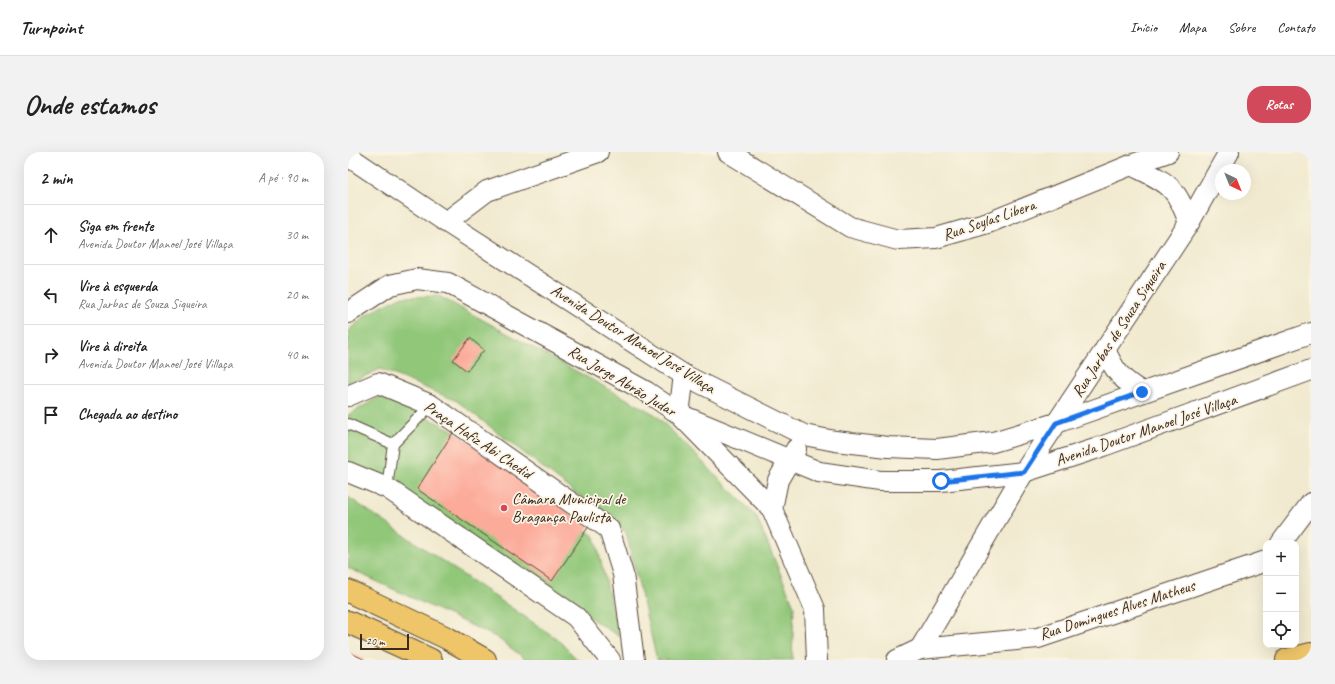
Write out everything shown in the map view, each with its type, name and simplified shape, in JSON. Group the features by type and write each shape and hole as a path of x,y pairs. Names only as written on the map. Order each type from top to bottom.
{"main road":[{"path":"348,591 447,638 485,660"},
{"path":"348,622 431,660"},
{"path":"1287,660 1311,654"}],"street":[{"path":"446,222 487,191 598,152"},
{"name":"Rua Scylas Libera","path":"728,152 850,228 898,240 936,238 988,223 1131,165 1168,152"},
{"name":"Rua Jarbas de Souza Siqueira","path":"920,649 1024,472 1189,223 1229,152"},
{"name":"Avenida Doutor Manoel José Villaça","path":"348,156 446,222 684,375 804,435 835,441 880,446 936,449 993,442 1056,423 1311,333"},
{"path":"1131,165 1160,180 1173,189 1182,204 1189,223"},
{"name":"Rua Jorge Abrão Judar","path":"348,313 390,285 417,279 448,283 647,392 679,414 772,509 815,609 818,660"},
{"path":"1105,349 1113,367 1126,382 1142,392"},
{"name":"Avenida Doutor Manoel José Villaça","path":"679,414 819,472 880,481 941,481 1024,472 1095,449 1311,370"},
{"path":"679,414 684,375"},
{"name":"Praça Hafiz Abi Chedid","path":"348,396 378,383 431,405 609,528 622,574 634,660"},
{"path":"772,509 778,480 804,435"},
{"path":"348,472 387,488 576,617 610,660"},
{"path":"1283,540 1311,504"},
{"name":"Rua Domingues Alves Matheus","path":"897,660 920,649 1038,638 1263,562"}],"lane":[{"path":"387,488 392,444 431,405"},
{"path":"348,424 392,444"}],"green space":[{"path":"439,296 656,415 756,516 794,606 792,660 657,660 626,532 457,401 380,369 348,384 348,331 366,315 400,297"},
{"path":"383,395 454,431 595,537 619,636 348,466 348,415"},
{"path":"348,497 556,638 578,660 527,660 496,637 348,568"}],"building":[{"path":"470,338 484,350 467,371 453,360"},
{"name":"Câmara Municipal de Bragança Paulista","path":"454,431 589,526 552,581 417,489"},
{"path":"348,652 365,660 348,660"}],"place":[{"name":"Câmara Municipal de Bragança Paulista","path":"504,508"}],"route":[{"path":"941,481 1024,472 1056,423 1142,392"}]}
